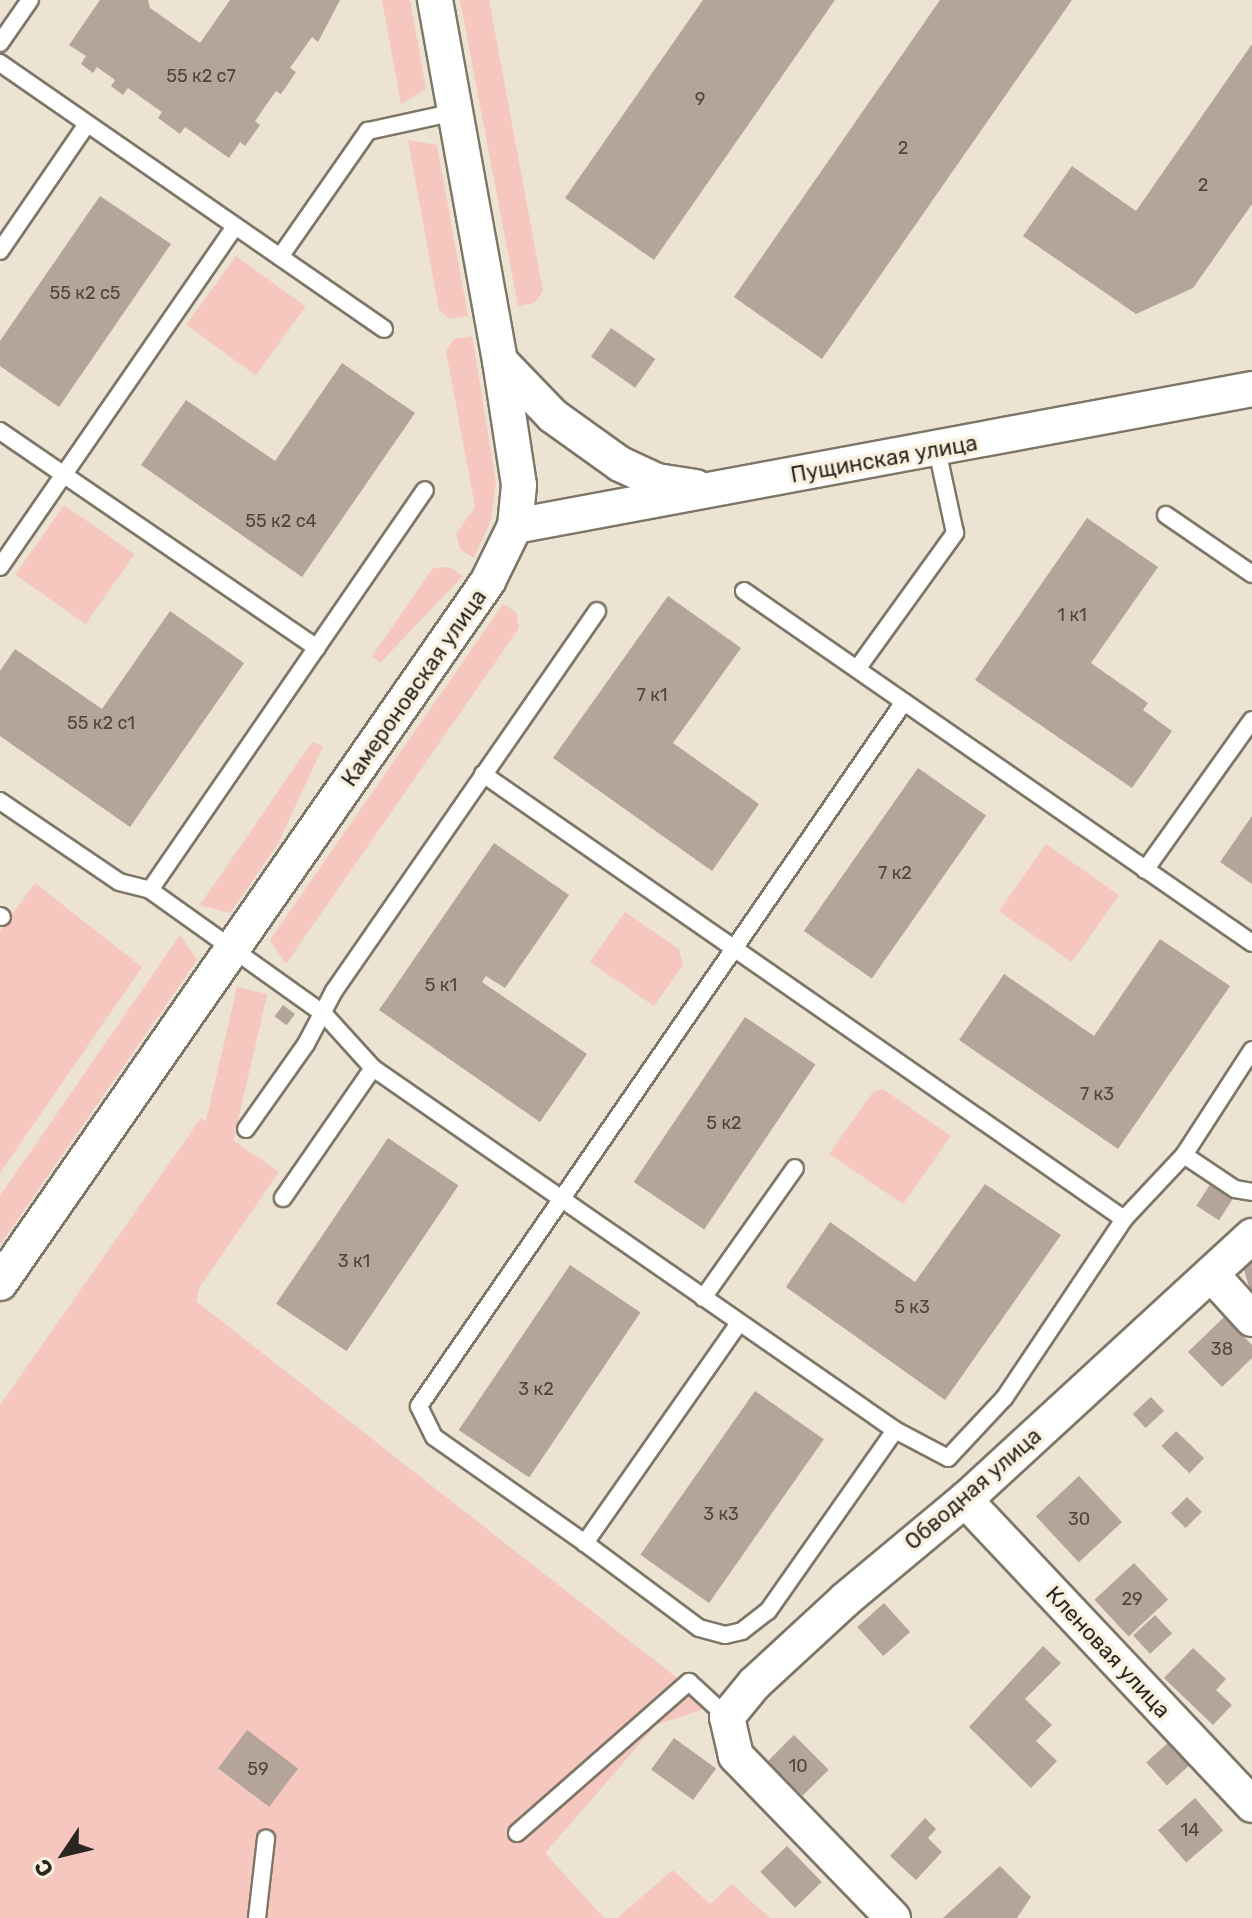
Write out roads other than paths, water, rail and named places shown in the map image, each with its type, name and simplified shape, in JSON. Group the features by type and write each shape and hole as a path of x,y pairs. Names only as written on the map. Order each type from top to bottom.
{"street":[{"name":"Камероновская улица","path":"0,1283 488,581 515,526 519,485 500,361 435,0"},
{"path":"500,361 553,416 620,464 657,481 713,490"},
{"name":"Пущинская улица","path":"515,526 937,450 1252,389"},
{"name":"Обводная улица","path":"727,1717 754,1684 846,1599 965,1500 1252,1236"},
{"path":"1211,1274 1252,1319"},
{"name":"Кленовая улица","path":"965,1500 1252,1805"},
{"path":"727,1717 727,1736 736,1756 893,1918"}],"lane":[{"path":"0,43 30,0"},
{"path":"0,63 384,329"},
{"path":"280,257 368,131 455,112"},
{"path":"0,251 87,124"},
{"path":"0,567 235,226"},
{"path":"0,431 317,648"},
{"path":"857,669 955,533 937,450"},
{"path":"150,890 425,490"},
{"path":"1166,515 1252,574"},
{"path":"744,591 1252,943"},
{"path":"246,1129 324,1014 334,991 597,611"},
{"path":"895,1430 768,1611 742,1631 725,1635 699,1628 434,1437 419,1406 558,1197 904,702"},
{"path":"1145,870 1252,720"},
{"path":"483,774 1124,1219"},
{"path":"0,801 119,882 150,890 324,1014 373,1068 895,1430 948,1458 1005,1397 1124,1219 1184,1155 1252,1050"},
{"path":"283,1198 373,1068"},
{"path":"1184,1155 1235,1189 1252,1192"},
{"path":"703,1298 795,1168"},
{"path":"585,1543 739,1323"},
{"path":"517,1833 689,1682 727,1717"},
{"path":"257,1918 266,1839"}]}
